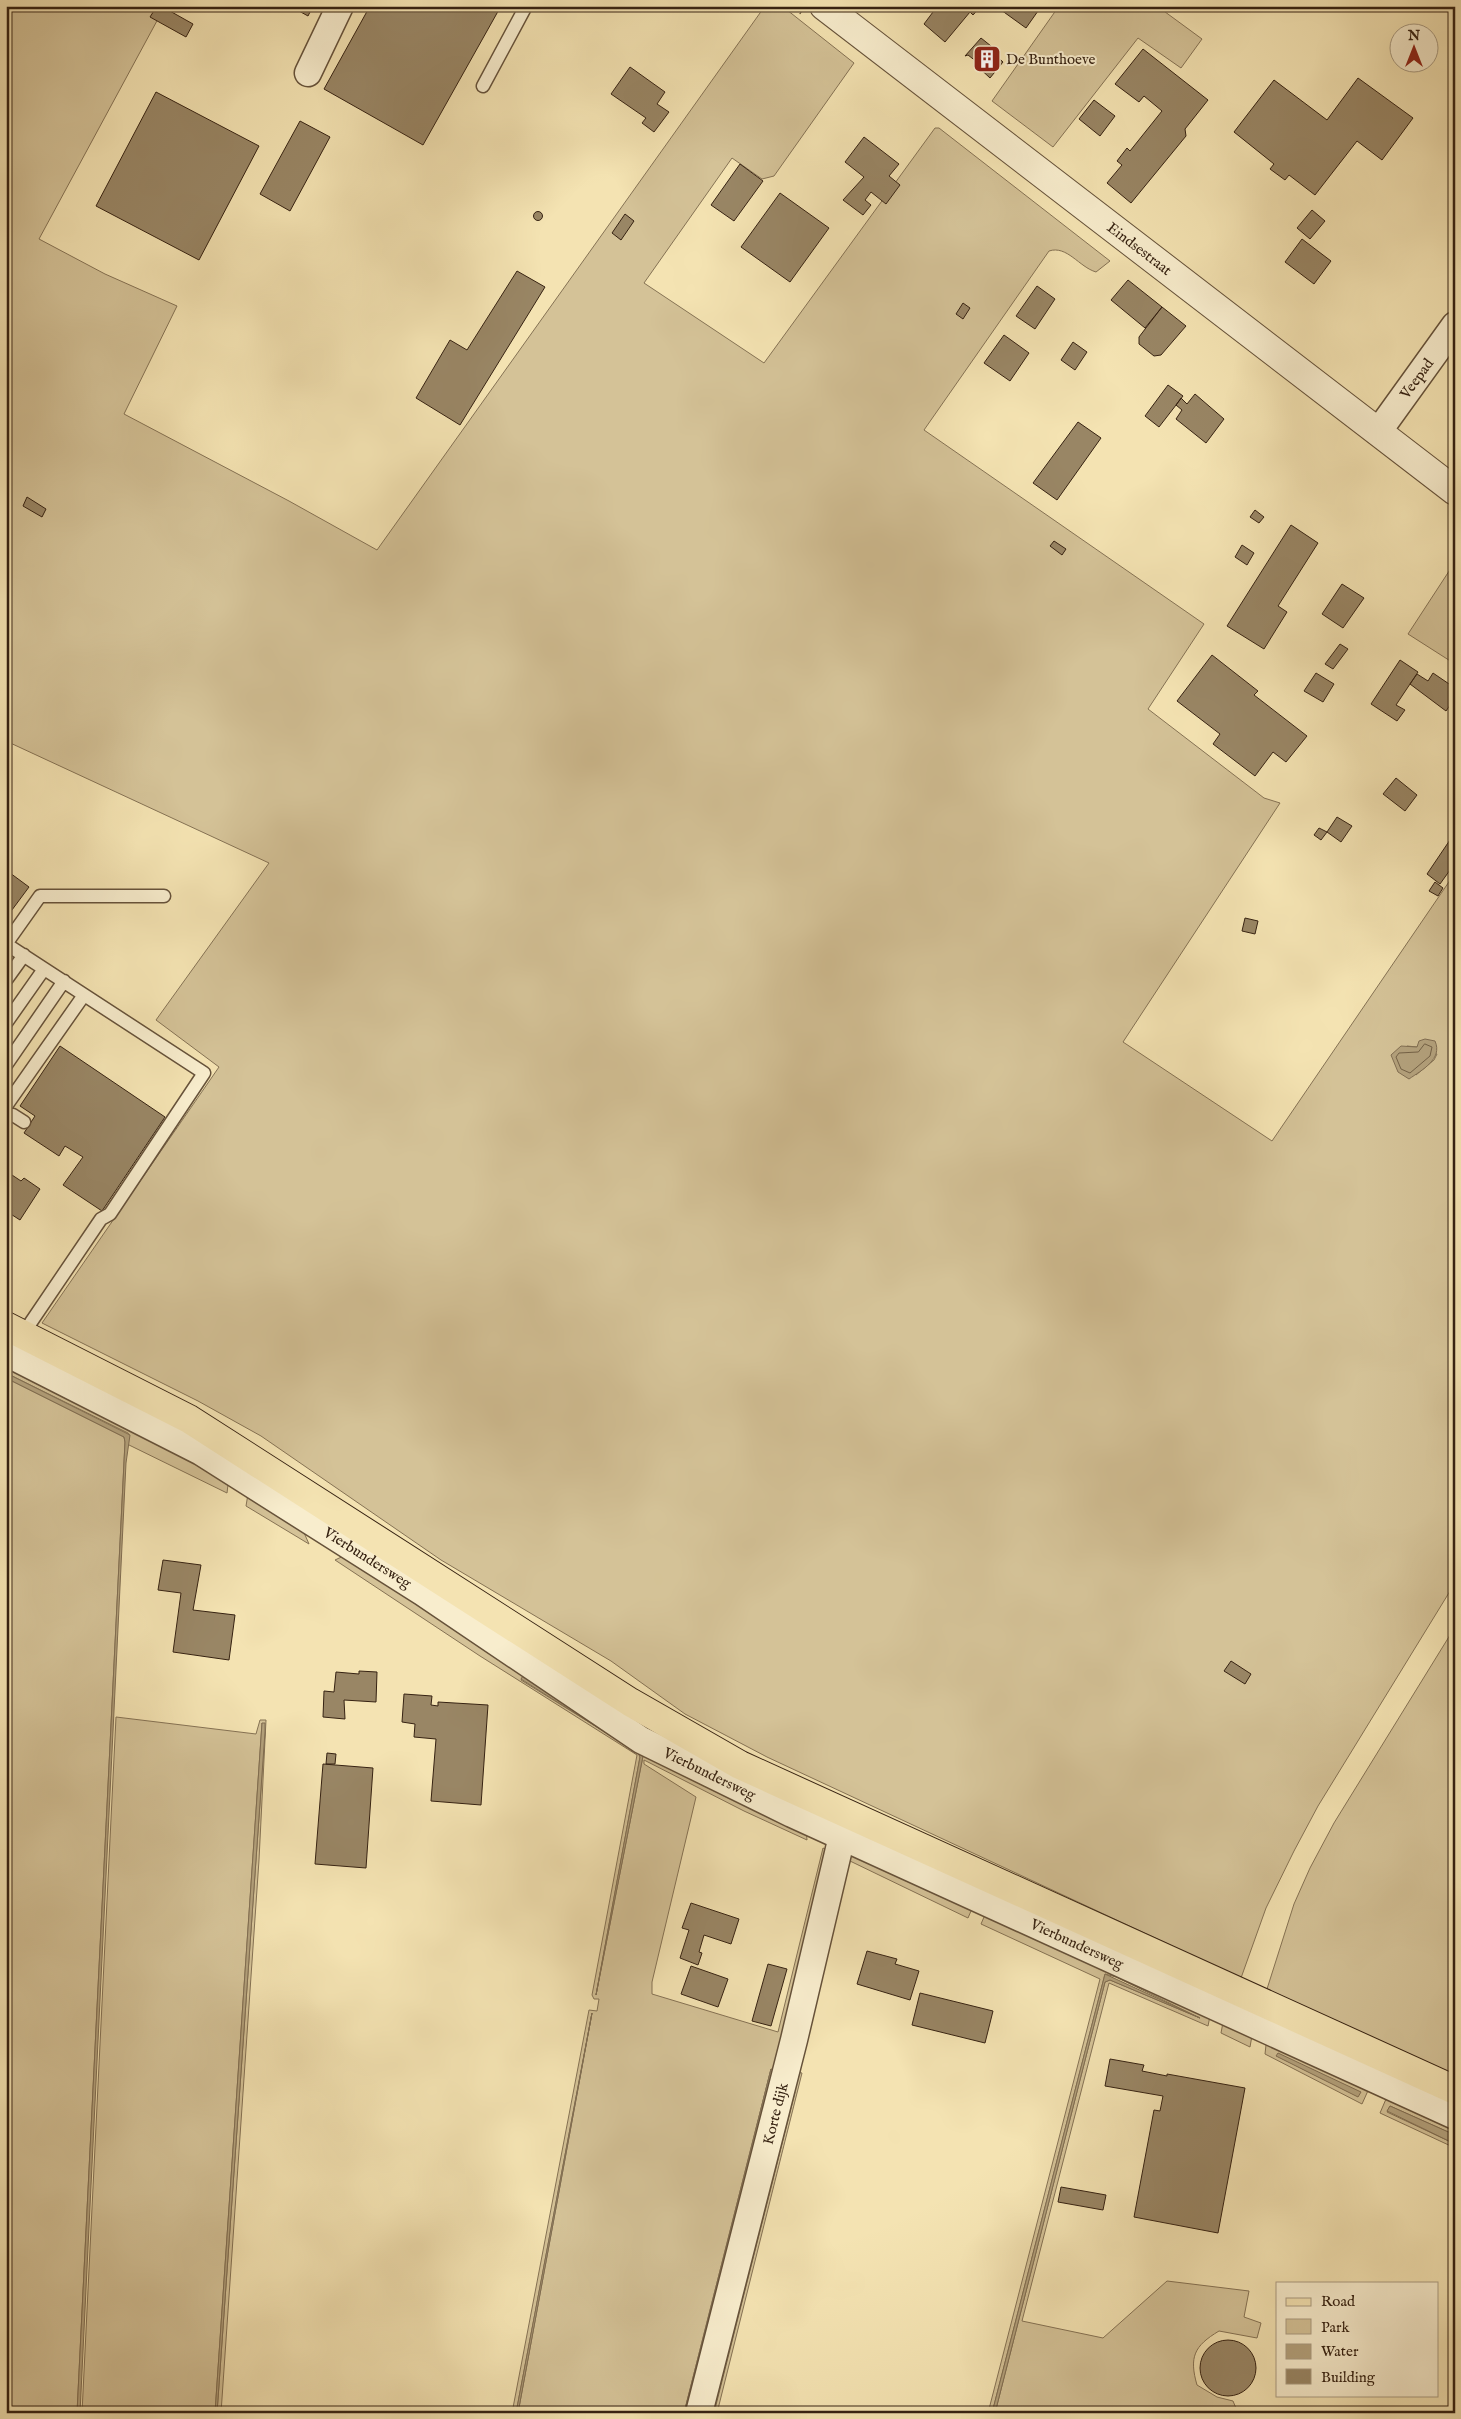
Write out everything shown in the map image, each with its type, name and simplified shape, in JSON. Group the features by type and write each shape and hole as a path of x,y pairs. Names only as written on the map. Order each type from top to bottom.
{"main road":[{"name":"Vierbundersweg","path":"12,1338 189,1419 638,1707 846,1826 1455,2090"}],"street":[{"path":"308,73 340,6"},
{"name":"Eindsestraat","path":"824,6 1455,490"},
{"name":"Veepad","path":"1378,432 1455,325"},
{"name":"Vierbundersweg","path":"846,1826 1455,2116"},
{"name":"Korte dijk","path":"699,2413 794,2040 846,1826"}],"lane":[{"path":"483,86 526,6"},
{"path":"12,1338 101,1219 110,1214 204,1073 6,944 40,896 164,896"},
{"path":"6,980 24,955"},
{"path":"6,1023 44,969"},
{"path":"6,1065 64,982"},
{"path":"6,1106 84,995"},
{"path":"6,1114 13,1115 24,1122"}],"green space":[{"path":"6,6 165,6 39,239 105,274 177,306 124,414 377,550 765,6 782,6 854,63 774,176 762,179 732,158 644,283 764,363 935,128 939,128 1110,261 1096,272 1062,251 1049,251 924,430 1204,624 1148,709 1264,798 1280,803 1123,1042 1272,1141 1455,873 1455,1583 1318,1806 1266,1908 1241,1978 767,1757 685,1714 611,1661 441,1560 261,1436 198,1401 42,1323 219,1067 156,1020 269,863 6,741","holes":["1407,1046 1417,1047 1437,1054 1434,1060 1416,1075"]},
{"path":"1059,6 1157,6 1202,39 1181,68 1138,38 1053,147 992,101"},
{"path":"1455,562 1455,664 1408,634"},
{"path":"6,1360 229,1476 227,1493 127,1444 128,1433 6,1373"},
{"path":"6,1378 124,1437 125,1442 77,2413 6,2413"},
{"path":"249,1488 298,1519 309,1544 246,1506"},
{"path":"350,1553 806,1827 807,1840 744,1811 644,1760 644,1764 696,1797 652,1982 652,1994 778,2032 823,1848 832,1852 693,2413 686,2413 771,2069 684,2413 518,2413 592,2013 516,2413 512,2413 589,2010 597,2011 599,1999 594,1999 592,1995 637,1755 480,1656 335,1560","holes":["523,1676 639,1750 643,1756 596,1995 640,1757 639,1753 521,1680"]},
{"path":"1455,1627 1455,2077 1267,1989 1294,1904 1310,1868 1334,1823"},
{"path":"116,1717 256,1734 260,1720 266,1720 259,1860 221,2413 217,2413 265,1732 262,1723 215,2413 82,2413"},
{"path":"845,1845 974,1904 968,1918 850,1861 797,2072 802,2073 717,2413 714,2413 795,2092 787,2092"},
{"path":"987,1910 1211,2011 1208,2026 1109,1983 1022,2321 1103,2338 1167,2281 1249,2291 1244,2317 1261,2323 1257,2338 1219,2331 1199,2347 1194,2360 1197,2385 1217,2397 1233,2401 1238,2413 995,2413 1105,1982 1110,1980 1200,2018 1116,1977 1105,1974 992,2413 988,2413 1100,1979 981,1924"},
{"path":"1224,2017 1253,2030 1250,2047 1221,2033"},
{"path":"1267,2036 1371,2084 1362,2104 1265,2054"},
{"path":"1389,2092 1455,2122 1455,2135 1390,2106 1387,2112 1455,2144 1455,2148 1380,2113"}],"water":[{"path":"1425,1039 1435,1041 1437,1047 1434,1059 1409,1079 1398,1072 1391,1055 1401,1046 1417,1047 1419,1041"},
{"path":"6,1373 130,1435 126,1463 80,2413 77,2413 125,1442 124,1437 6,1378"},
{"path":"523,1676 639,1750 643,1756 596,1995 640,1757 638,1753 521,1679"},
{"path":"262,1723 265,1723 265,1732 217,2413 215,2413"},
{"path":"1105,1974 1200,2018 1110,1980 1105,1982 995,2413 992,2413"},
{"path":"592,2013 518,2413 516,2413"},
{"path":"1278,2053 1361,2092 1358,2097 1276,2056"},
{"path":"771,2069 775,2070 684,2413"},
{"path":"1390,2106 1455,2135 1455,2144 1387,2111"}],"building":[{"path":"157,6 161,6 193,24 186,37 150,17"},
{"path":"290,6 313,6 308,16"},
{"path":"370,6 501,6 423,145 324,89"},
{"path":"926,6 981,6 973,15 970,12 945,42 924,24 933,12"},
{"path":"1004,6 1031,6 1038,11 1026,28 1001,10"},
{"name":"De Bunthoeve","path":"981,38 996,50 994,54 1003,62 990,78 975,64 977,62 968,55 965,56"},
{"path":"1143,49 1208,100 1185,129 1186,136 1131,203 1107,183 1122,165 1117,161 1127,148 1130,151 1162,111 1144,96 1139,102 1115,84"},
{"path":"630,67 665,92 657,104 669,112 654,132 642,123 646,118 611,94"},
{"path":"1358,78 1413,118 1382,160 1357,141 1315,195 1289,175 1285,180 1270,169 1274,164 1234,132 1274,80 1327,120"},
{"path":"156,92 259,146 199,260 96,206"},
{"path":"1094,100 1115,116 1100,136 1079,119"},
{"path":"300,121 330,137 290,211 260,194"},
{"path":"864,137 899,164 889,176 900,185 886,204 871,192 865,200 871,205 863,215 843,200 864,177 845,162"},
{"path":"740,164 763,181 734,221 711,205"},
{"path":"780,193 829,228 790,282 741,247"},
{"path":"1312,210 1325,221 1310,239 1297,228"},
{"path":"538,211 543,216 538,221 533,216"},
{"path":"625,214 634,221 621,240 612,233"},
{"path":"1302,239 1331,261 1314,284 1285,262"},
{"path":"517,271 545,287 460,425 416,398 450,340 467,350"},
{"path":"1128,280 1162,307 1145,328 1111,300"},
{"path":"1037,286 1055,299 1035,329 1016,316"},
{"path":"963,303 970,308 963,319 956,314"},
{"path":"1162,307 1186,326 1161,355 1154,356 1139,344 1139,337"},
{"path":"1004,335 1029,353 1010,381 984,363"},
{"path":"1073,342 1087,352 1075,370 1061,360"},
{"path":"1168,385 1183,396 1159,427 1145,416"},
{"path":"1195,394 1224,419 1206,443 1176,419 1182,410 1176,405 1181,398 1187,404"},
{"path":"1078,422 1101,438 1057,500 1033,483"},
{"path":"27,497 46,509 42,517 23,506"},
{"path":"1255,510 1264,517 1259,523 1250,517"},
{"path":"1291,525 1318,543 1278,606 1287,612 1264,649 1227,626"},
{"path":"1054,541 1066,549 1062,555 1050,546"},
{"path":"1242,545 1254,553 1247,565 1235,557"},
{"path":"1342,584 1364,598 1343,628 1322,614"},
{"path":"1340,644 1348,649 1333,669 1325,664"},
{"path":"1212,655 1258,691 1254,695 1307,736 1286,762 1273,752 1255,776 1213,744 1220,734 1177,701"},
{"path":"1400,660 1418,672 1396,705 1405,710 1397,721 1371,704"},
{"path":"1316,673 1334,684 1323,702 1304,691"},
{"path":"1433,673 1455,688 1455,698 1446,711 1410,684 1417,674 1428,681"},
{"path":"1396,778 1417,795 1405,811 1383,794"},
{"path":"1337,817 1352,826 1341,842 1327,832"},
{"path":"1319,828 1327,832 1321,840 1314,835"},
{"path":"1454,834 1455,863 1440,884 1427,874"},
{"path":"6,870 29,887 6,918"},
{"path":"1435,882 1443,888 1438,896 1429,891"},
{"path":"1245,918 1258,921 1255,934 1242,931"},
{"path":"60,1046 165,1117 102,1211 63,1185 83,1157 65,1146 59,1156 24,1133 35,1116 20,1106"},
{"path":"6,1171 21,1181 24,1178 40,1189 20,1220 6,1211 8,1207 6,1206"},
{"path":"163,1560 201,1565 193,1610 235,1615 229,1660 173,1652 181,1593 158,1590"},
{"path":"1231,1661 1251,1674 1245,1684 1224,1671"},
{"path":"359,1671 377,1672 376,1702 344,1700 345,1719 323,1717 324,1691 334,1692 336,1672 359,1674"},
{"path":"404,1694 432,1696 431,1705 438,1706 438,1702 488,1705 481,1805 431,1801 436,1739 414,1737 415,1724 402,1722"},
{"path":"327,1753 336,1754 335,1764 326,1764"},
{"path":"323,1764 373,1768 366,1868 315,1864"},
{"path":"691,1903 739,1919 731,1944 704,1935 699,1952 702,1953 698,1965 680,1958 689,1930 682,1928"},
{"path":"867,1951 897,1959 895,1964 919,1971 910,2000 857,1984"},
{"path":"768,1964 787,1969 771,2026 752,2021"},
{"path":"691,1966 728,1979 718,2007 681,1994"},
{"path":"920,1993 993,2011 985,2043 912,2025"},
{"path":"1110,2059 1144,2065 1142,2071 1245,2088 1218,2233 1134,2217 1154,2110 1160,2111 1163,2096 1105,2086"},
{"path":"1061,2187 1106,2195 1103,2210 1058,2202"},
{"path":"1222,2340 1234,2340 1248,2348 1256,2362 1254,2379 1248,2388 1234,2396 1222,2396 1212,2391 1205,2384 1200,2374 1200,2362 1205,2352 1212,2345"}],"place":[{"name":"De Bunthoeve","path":"987,59"}]}
